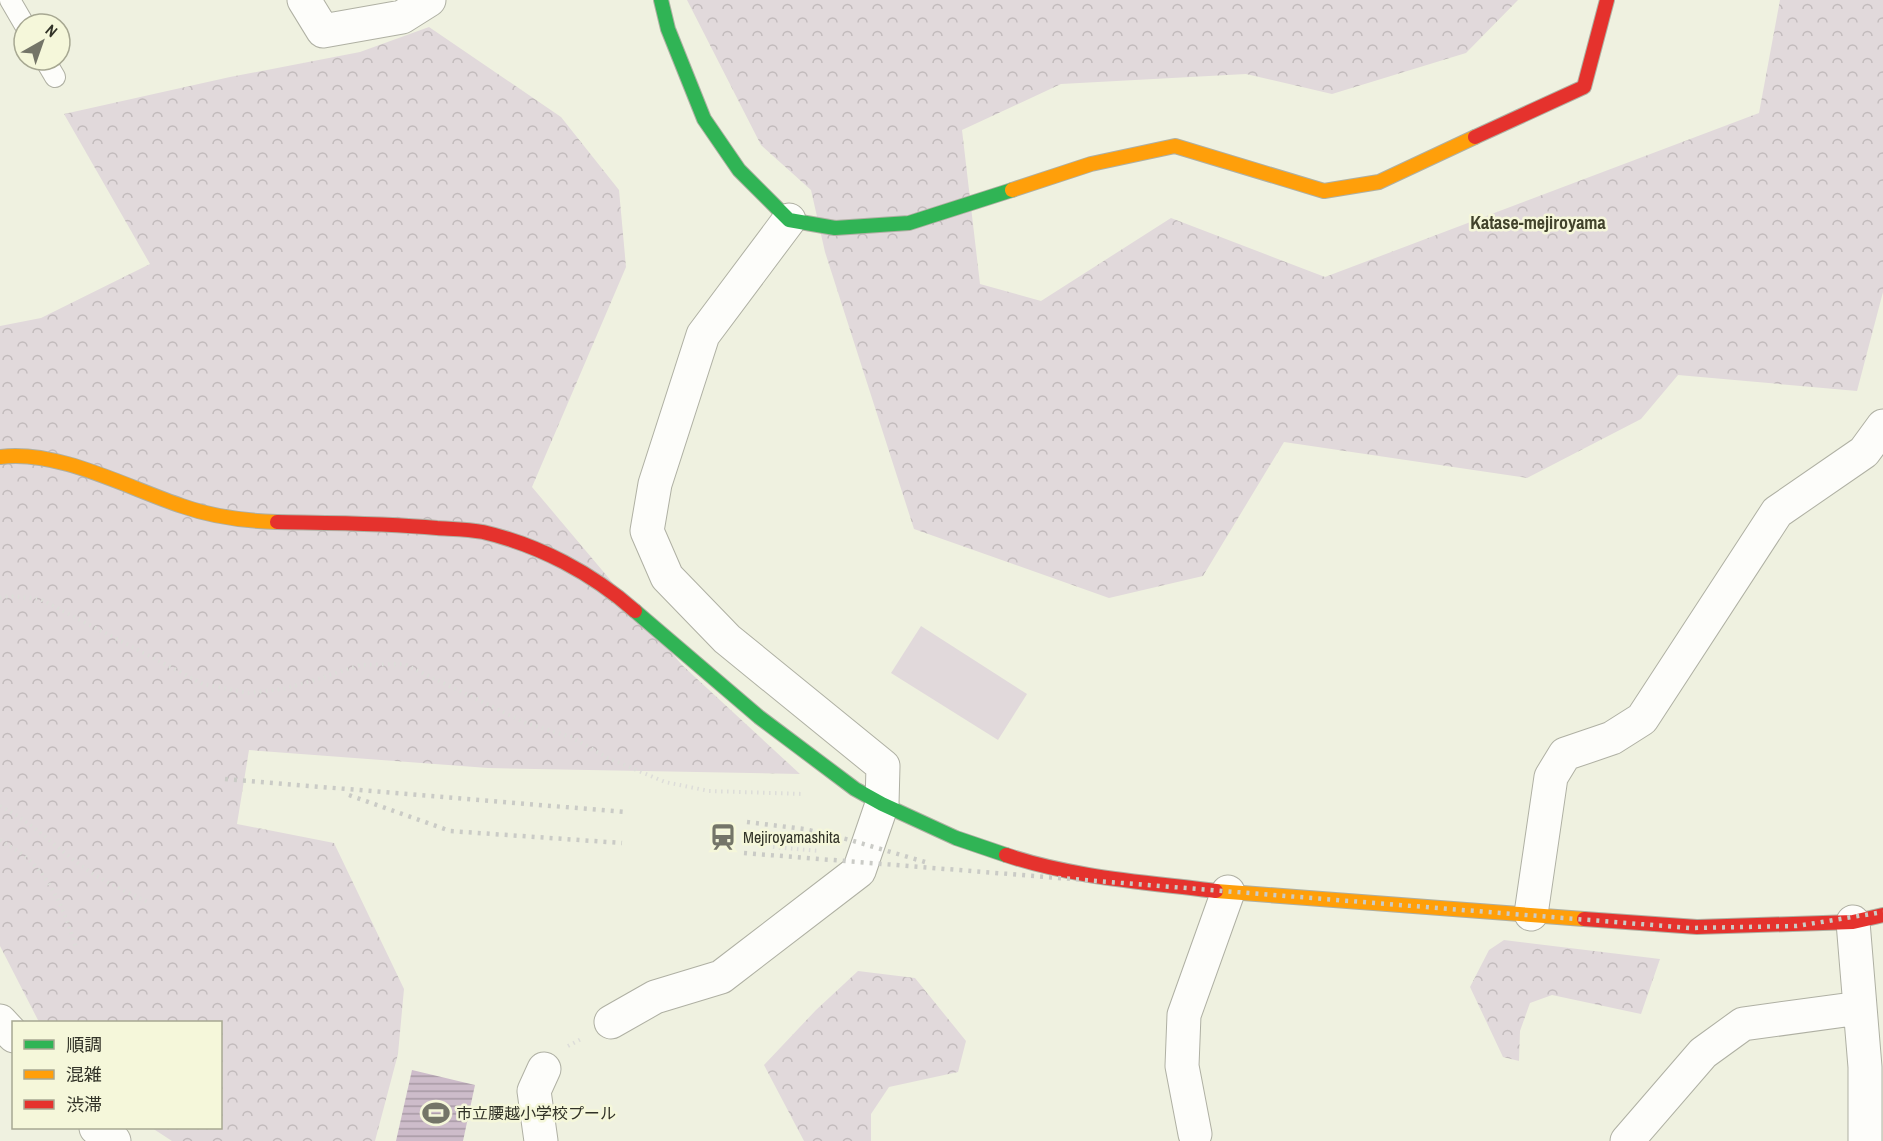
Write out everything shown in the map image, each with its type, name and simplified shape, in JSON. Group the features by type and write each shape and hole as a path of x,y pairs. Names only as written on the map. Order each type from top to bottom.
{"street":[{"path":"304,0 323,31 402,17 429,0"},
{"path":"661,0 668,29 704,119 739,170 789,220 835,228 909,223 1090,164 1175,146 1324,191 1379,182 1584,87 1607,0"},
{"path":"611,1022 655,997 721,977 859,871 868,797 883,766 727,639 667,578 647,531 655,484 703,335 789,220"},
{"path":"1531,914 1551,777 1565,754 1612,738 1642,719 1778,512 1864,453 1883,426"},
{"path":"0,457 15,455 71,465 184,507 243,521 403,525 481,532 526,544 571,565 615,594 759,717 868,797 956,838 1038,866 1082,875 1228,892 1697,927 1868,919 1860,1008 1865,1067 1865,1141"},
{"path":"1195,1134 1182,1066 1184,1015 1228,892"},
{"path":"1627,1141 1703,1053 1743,1024 1860,1008"},
{"path":"0,1021 12,1034"},
{"path":"541,1141 534,1091 544,1069"},
{"path":"97,1129 114,1141"}],"lane":[{"path":"52,72 55,78"}],"path":[{"path":"0,598 9,596 40,599 203,684 248,693 293,686 360,664 404,664 526,723 571,737 608,758 665,782 710,791 868,797"},
{"path":"0,806 20,816 80,865 112,886 148,902"},
{"path":"0,840 26,858 45,877 62,906 76,947"},
{"path":"773,847 820,851"},
{"path":"544,1069 567,1046 611,1022"}],"green space":[{"path":"687,0 1518,0 1466,53 1332,94 1246,74 1061,84 962,130 980,284 1041,301 1171,218 1325,277 1759,113 1780,0 1883,0 1883,292 1857,391 1678,375 1641,419 1527,478 1284,442 1203,576 1109,598 914,529 825,252 811,190 761,145"},
{"path":"429,27 561,117 619,190 626,267 532,487 682,665 800,774 488,768 249,750 237,824 334,843 404,989 398,1054 375,1141 172,1141 154,1129 222,1129 222,1021 38,1021 0,946 0,326 41,318 150,264 64,114 230,77 360,52"},
{"path":"921,626 1027,694 998,740 891,673"},
{"path":"1504,940 1660,959 1641,1014 1552,995 1530,1003 1520,1031 1519,1061 1503,1057 1470,987 1489,950"},
{"path":"858,971 915,978 966,1041 958,1072 889,1087 871,1114 871,1141 804,1141 764,1065 816,1010"}],"shaded area":[{"name":"市立腰越小学校プール","path":"412,1070 475,1085 463,1141 396,1141"}],"railway":[{"path":"225,779 625,812"},
{"path":"349,795 450,831 622,843"},
{"path":"747,822 804,829 925,862"},
{"path":"744,853 1690,928 1797,926 1883,912"}],"traffic: fast":[{"path":"661,0 668,29 704,119 739,170 789,220 835,228 909,223 1012,190"},
{"path":"635,611 759,717 855,789 956,838 1006,855"}],"traffic: slow":[{"path":"1012,190 1091,164 1175,146 1324,191 1379,182 1475,137"},
{"path":"0,457 22,456 68,464 194,510 229,518 277,522"},
{"path":"1216,891 1584,919"}],"traffic: jam":[{"path":"1475,137 1584,87 1607,0"},
{"path":"277,522 397,525 483,532 524,544 564,562 601,584 635,611"},
{"path":"1006,855 1084,874 1216,891"},
{"path":"1584,919 1697,927 1853,922 1883,915"}],"place":[{"name":"Mejiroyamashita","path":"723,837"},
{"name":"市立腰越小学校プール","path":"436,1113"}],"district":[{"name":"Katase-mejiroyama","path":"1538,223"}]}
